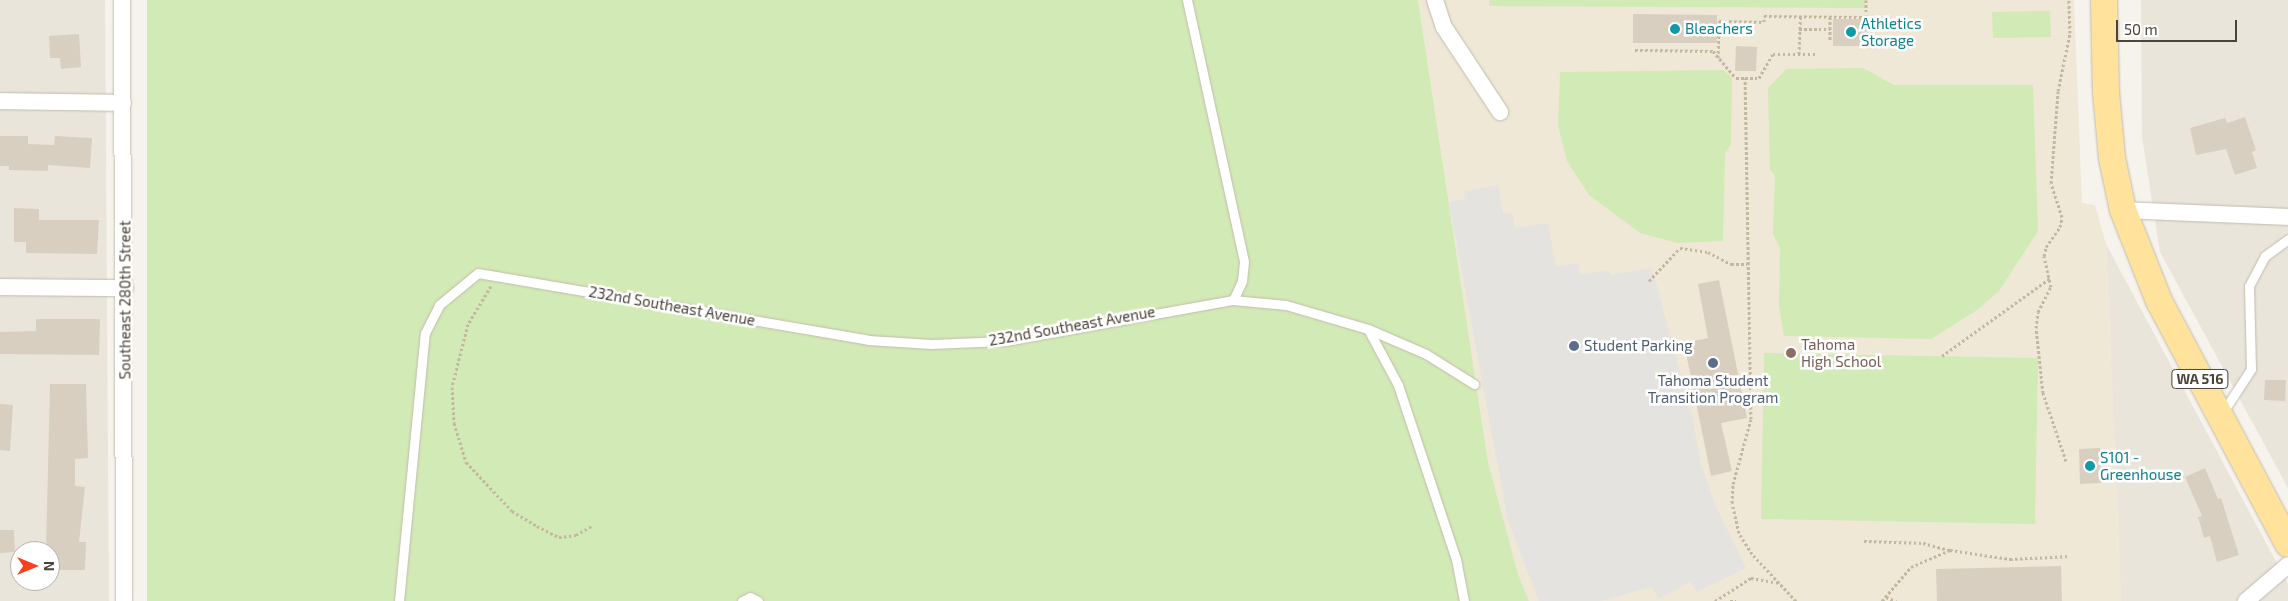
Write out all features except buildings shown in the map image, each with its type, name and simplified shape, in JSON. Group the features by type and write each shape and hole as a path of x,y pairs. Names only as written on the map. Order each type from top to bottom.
{"main road":[{"name":"WA 516","path":"2104,0 2112,149 2123,210 2158,302 2285,532"}],"street":[{"name":"Southeast 280th Street","path":"122,0 125,288 124,601"},
{"path":"1435,0 1444,27 1500,112"},
{"path":"0,101 123,103"},
{"path":"2123,210 2288,217"},
{"path":"0,287 125,288"},
{"path":"2246,601 2288,565"}],"lane":[{"path":"1187,0 1244,262 1242,281 1234,300"},
{"path":"2220,416 2251,369 2249,286 2264,256 2288,239"},
{"name":"232nd Southeast Avenue","path":"399,601 425,333 439,305 478,273 868,340 931,344 1004,341 1234,300 1286,305 1368,329 1426,354 1474,384"},
{"path":"1368,329 1398,385 1456,559 1464,601"},
{"path":"742,601 750,597 758,601"}],"path":[{"path":"1718,58 1720,21 1764,22 1764,16 1866,17 1866,0"},
{"path":"2066,460 2043,393 2036,328 2038,312 2052,287 2044,256 2046,247 2060,227 2062,217 2051,183 2058,91 2070,33 2069,0"},
{"path":"1799,54 1800,16"},
{"path":"1830,17 1830,40"},
{"path":"1800,29 1830,29"},
{"path":"1635,50 1712,51 1736,78 1759,78 1773,54 1817,54"},
{"path":"1745,78 1751,420 1734,484 1733,516 1738,533 1752,554 1796,601"},
{"path":"1649,281 1680,248 1708,252 1731,264 1747,264"},
{"path":"496,276 468,324 457,359 452,387 454,423 466,462 512,511 559,537 576,535 593,525"},
{"path":"1942,356 2050,278"},
{"path":"1864,541 1924,543 1950,550 2010,559 2070,556"},
{"path":"1882,601 1911,567 1950,550"},
{"path":"1715,601 1751,578 1780,583"},
{"path":"1886,597 1896,601"},
{"path":"1730,601 1736,601"}],"shaded area":[{"path":"0,0 105,0 109,601 0,601"},
{"name":"Tahoma High School","path":"1418,0 2074,0 2082,203 2095,205 2106,244 2121,601 1529,601 1518,574 1488,462"},
{"path":"2141,0 2288,0 2288,488 2160,252 2142,137"},
{"name":"Student Parking","path":"1498,185 1503,214 1512,213 1515,228 1548,223 1556,267 1578,263 1580,275 1609,270 1610,275 1652,268 1692,416 1701,464 1716,507 1746,568 1697,592 1690,582 1659,599 1652,587 1600,601 1539,601 1508,521 1449,202 1465,199 1464,191"},
{"path":"2106,244 2288,584 2288,601 2121,601"}],"green space":[{"path":"147,0 1418,0 1488,462 1518,574 1529,601 147,601"},
{"path":"1489,0 1865,0 1865,8 1489,6"},
{"path":"2050,11 2051,37 1993,38 1992,12"},
{"path":"1863,68 1894,85 2033,85 2038,231 1999,291 1977,310 1931,339 1784,336 1779,307 1780,248 1773,234 1775,176 1770,169 1768,88 1786,69"},
{"path":"1724,70 1732,78 1731,144 1725,154 1723,241 1677,243 1640,233 1589,195 1567,161 1558,125 1560,72"},
{"path":"1764,353 2038,358 2035,524 1761,519"}],"place":[{"name":"Bleachers","path":"1675,29"},
{"name":"Athletics Storage","path":"1851,32"},
{"name":"Student Parking","path":"1574,346"},
{"name":"Tahoma High School","path":"1791,353"},
{"name":"Tahoma Student Transition Program","path":"1713,363"},
{"name":"S101 - Greenhouse","path":"2090,466"}]}
